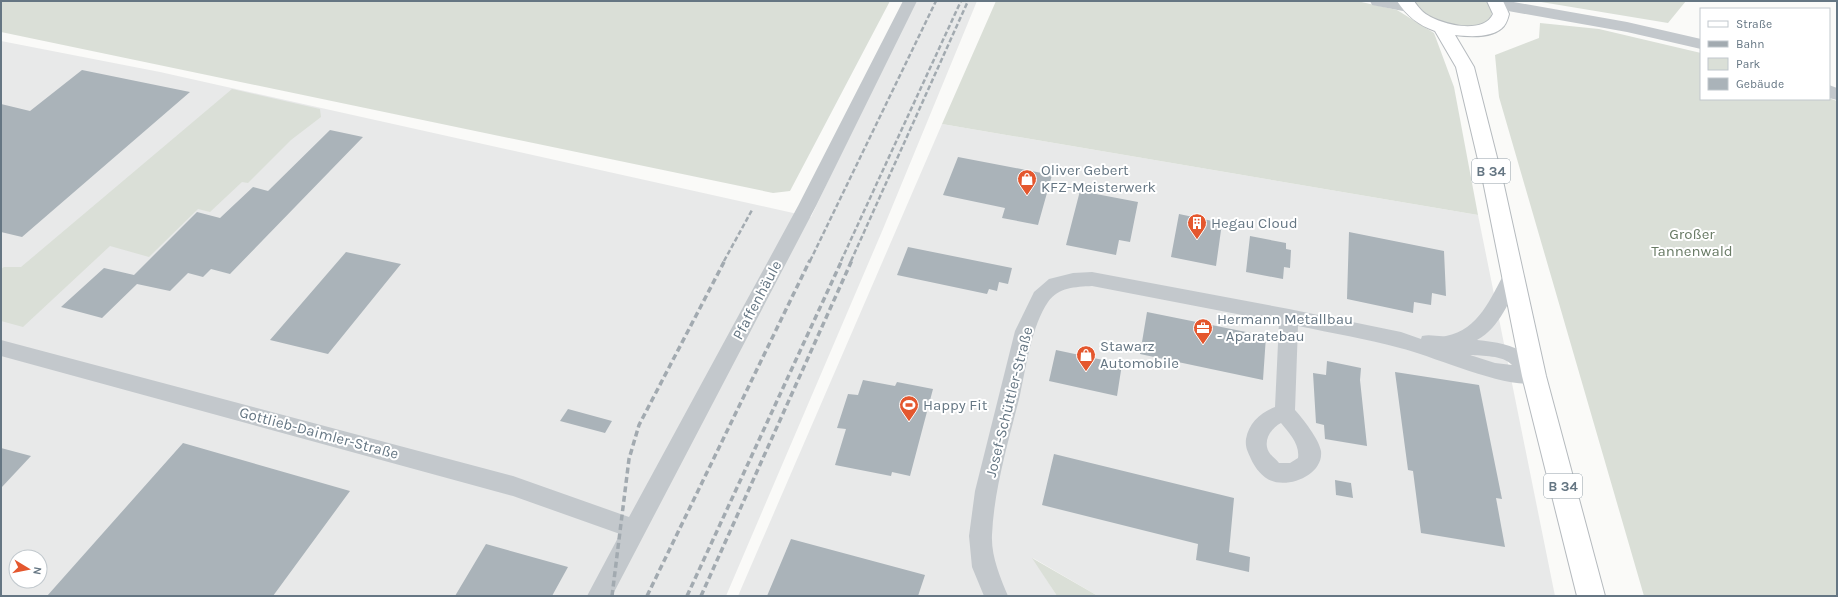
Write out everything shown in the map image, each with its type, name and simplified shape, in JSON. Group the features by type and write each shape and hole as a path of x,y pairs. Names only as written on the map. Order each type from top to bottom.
{"main road":[{"path":"1406,4 1416,16 1428,23 1443,29 1472,32 1493,27 1499,21 1498,7"},
{"name":"B 34","path":"1443,29 1465,66 1493,181 1534,376 1591,596"},
{"name":"B 34","path":"1465,66 1472,32"}],"street":[{"name":"Pfaffenhäule","path":"599,596 807,206 910,1"},
{"path":"1378,1 1406,4"},
{"path":"1498,7 1526,17 1546,14 1627,27 1700,44"},
{"name":"Josef-Schüttler-Straße","path":"1449,343 1474,332 1487,321 1496,308 1512,277"},
{"name":"Josef-Schüttler-Straße","path":"996,596 984,567 980,536 986,491 1025,331 1041,297 1056,284 1073,280 1092,279 1289,316 1402,340 1495,371 1534,376"},
{"path":"1286,412 1289,316"},
{"name":"Josef-Schüttler-Straße","path":"1402,340 1449,343 1498,350 1516,356 1534,376"},
{"name":"Gottlieb-Daimler-Straße","path":"1,348 513,486 634,530"}],"shaded area":[{"path":"913,1 977,1 883,229 726,596 1,596 1,41 160,72 811,217"},
{"path":"942,124 1478,215 1555,596 1098,596 1033,558 1057,596 738,596"}],"green space":[{"path":"1,1 890,1 790,191 773,193 1,32"},
{"path":"996,1 1357,1 1397,10 1434,33 1454,87 1478,215 942,124"},
{"path":"1407,1 1488,1 1492,11 1490,18 1485,23 1477,26 1468,28 1448,27 1432,21"},
{"path":"1535,1 1686,1 1668,23"},
{"name":"Großer Tannenwald","path":"1540,23 1599,29 1700,53 1700,100 1830,100 1830,98 1837,101 1837,596 1644,596 1499,97 1495,55 1539,38"},
{"path":"232,89 320,109 321,117 291,140 248,183 242,182 210,212 198,209 149,257 110,246 23,327 1,321 1,269 4,267 21,267"},
{"path":"1032,558 1098,596 1057,596"}],"building":[{"path":"82,70 190,92 22,237 1,232 1,104 30,111"},
{"path":"330,130 363,137 230,274 211,269 203,277 188,273 170,291 137,284 102,318 61,307 104,268 134,275 197,212 220,218 253,187 268,191"},
{"path":"958,157 1052,175 1038,225 1002,218 1005,208 943,195"},
{"path":"1082,183 1098,186 1096,194 1138,202 1130,242 1119,240 1116,255 1066,245"},
{"name":"Hegau Cloud","path":"1179,214 1222,223 1216,266 1171,257"},
{"path":"1349,232 1444,251 1446,296 1432,293 1431,305 1414,302 1413,313 1347,299"},
{"path":"1250,236 1286,243 1286,249 1291,250 1290,268 1284,267 1283,279 1246,272"},
{"path":"908,247 1012,268 1008,284 999,282 997,291 989,289 987,294 897,275"},
{"path":"346,252 401,264 328,354 270,340"},
{"name":"Hermann Metallbau - Aparatebau","path":"1147,312 1266,336 1263,380 1140,354"},
{"name":"Stawarz Automobile","path":"1056,350 1122,364 1117,396 1049,381"},
{"path":"1327,361 1361,368 1360,380 1367,446 1325,439 1324,425 1316,423 1313,373 1326,375"},
{"path":"1395,372 1479,385 1502,499 1496,498 1505,547 1421,533 1413,471 1408,470"},
{"path":"863,380 895,386 897,382 933,389 910,476 892,472 891,476 835,465 846,429 837,428 848,394 858,395"},
{"path":"568,409 612,421 605,433 560,421"},
{"path":"183,443 350,491 273,596 47,596"},
{"path":"1,448 31,456 1,488"},
{"path":"1054,454 1234,498 1229,552 1250,557 1249,572 1196,560 1198,544 1042,505"},
{"path":"1335,480 1351,483 1353,498 1336,495"},
{"path":"791,539 925,575 918,596 767,596"},
{"path":"486,544 568,567 552,596 455,596"}],"railway":[{"path":"810,261 936,1"},
{"path":"841,261 961,1"},
{"path":"851,261 968,1"},
{"path":"724,261 752,210"},
{"path":"612,596 629,459 639,425 725,260"},
{"path":"647,596 810,260"},
{"path":"687,596 842,260"},
{"path":"701,596 852,260"}],"place":[{"name":"Oliver Gebert KFZ-Meisterwerk","path":"1027,196"},
{"name":"Hegau Cloud","path":"1197,240"},
{"name":"Hermann Metallbau - Aparatebau","path":"1203,345"},
{"name":"Stawarz Automobile","path":"1086,372"},
{"name":"Happy Fit","path":"909,422"}]}
